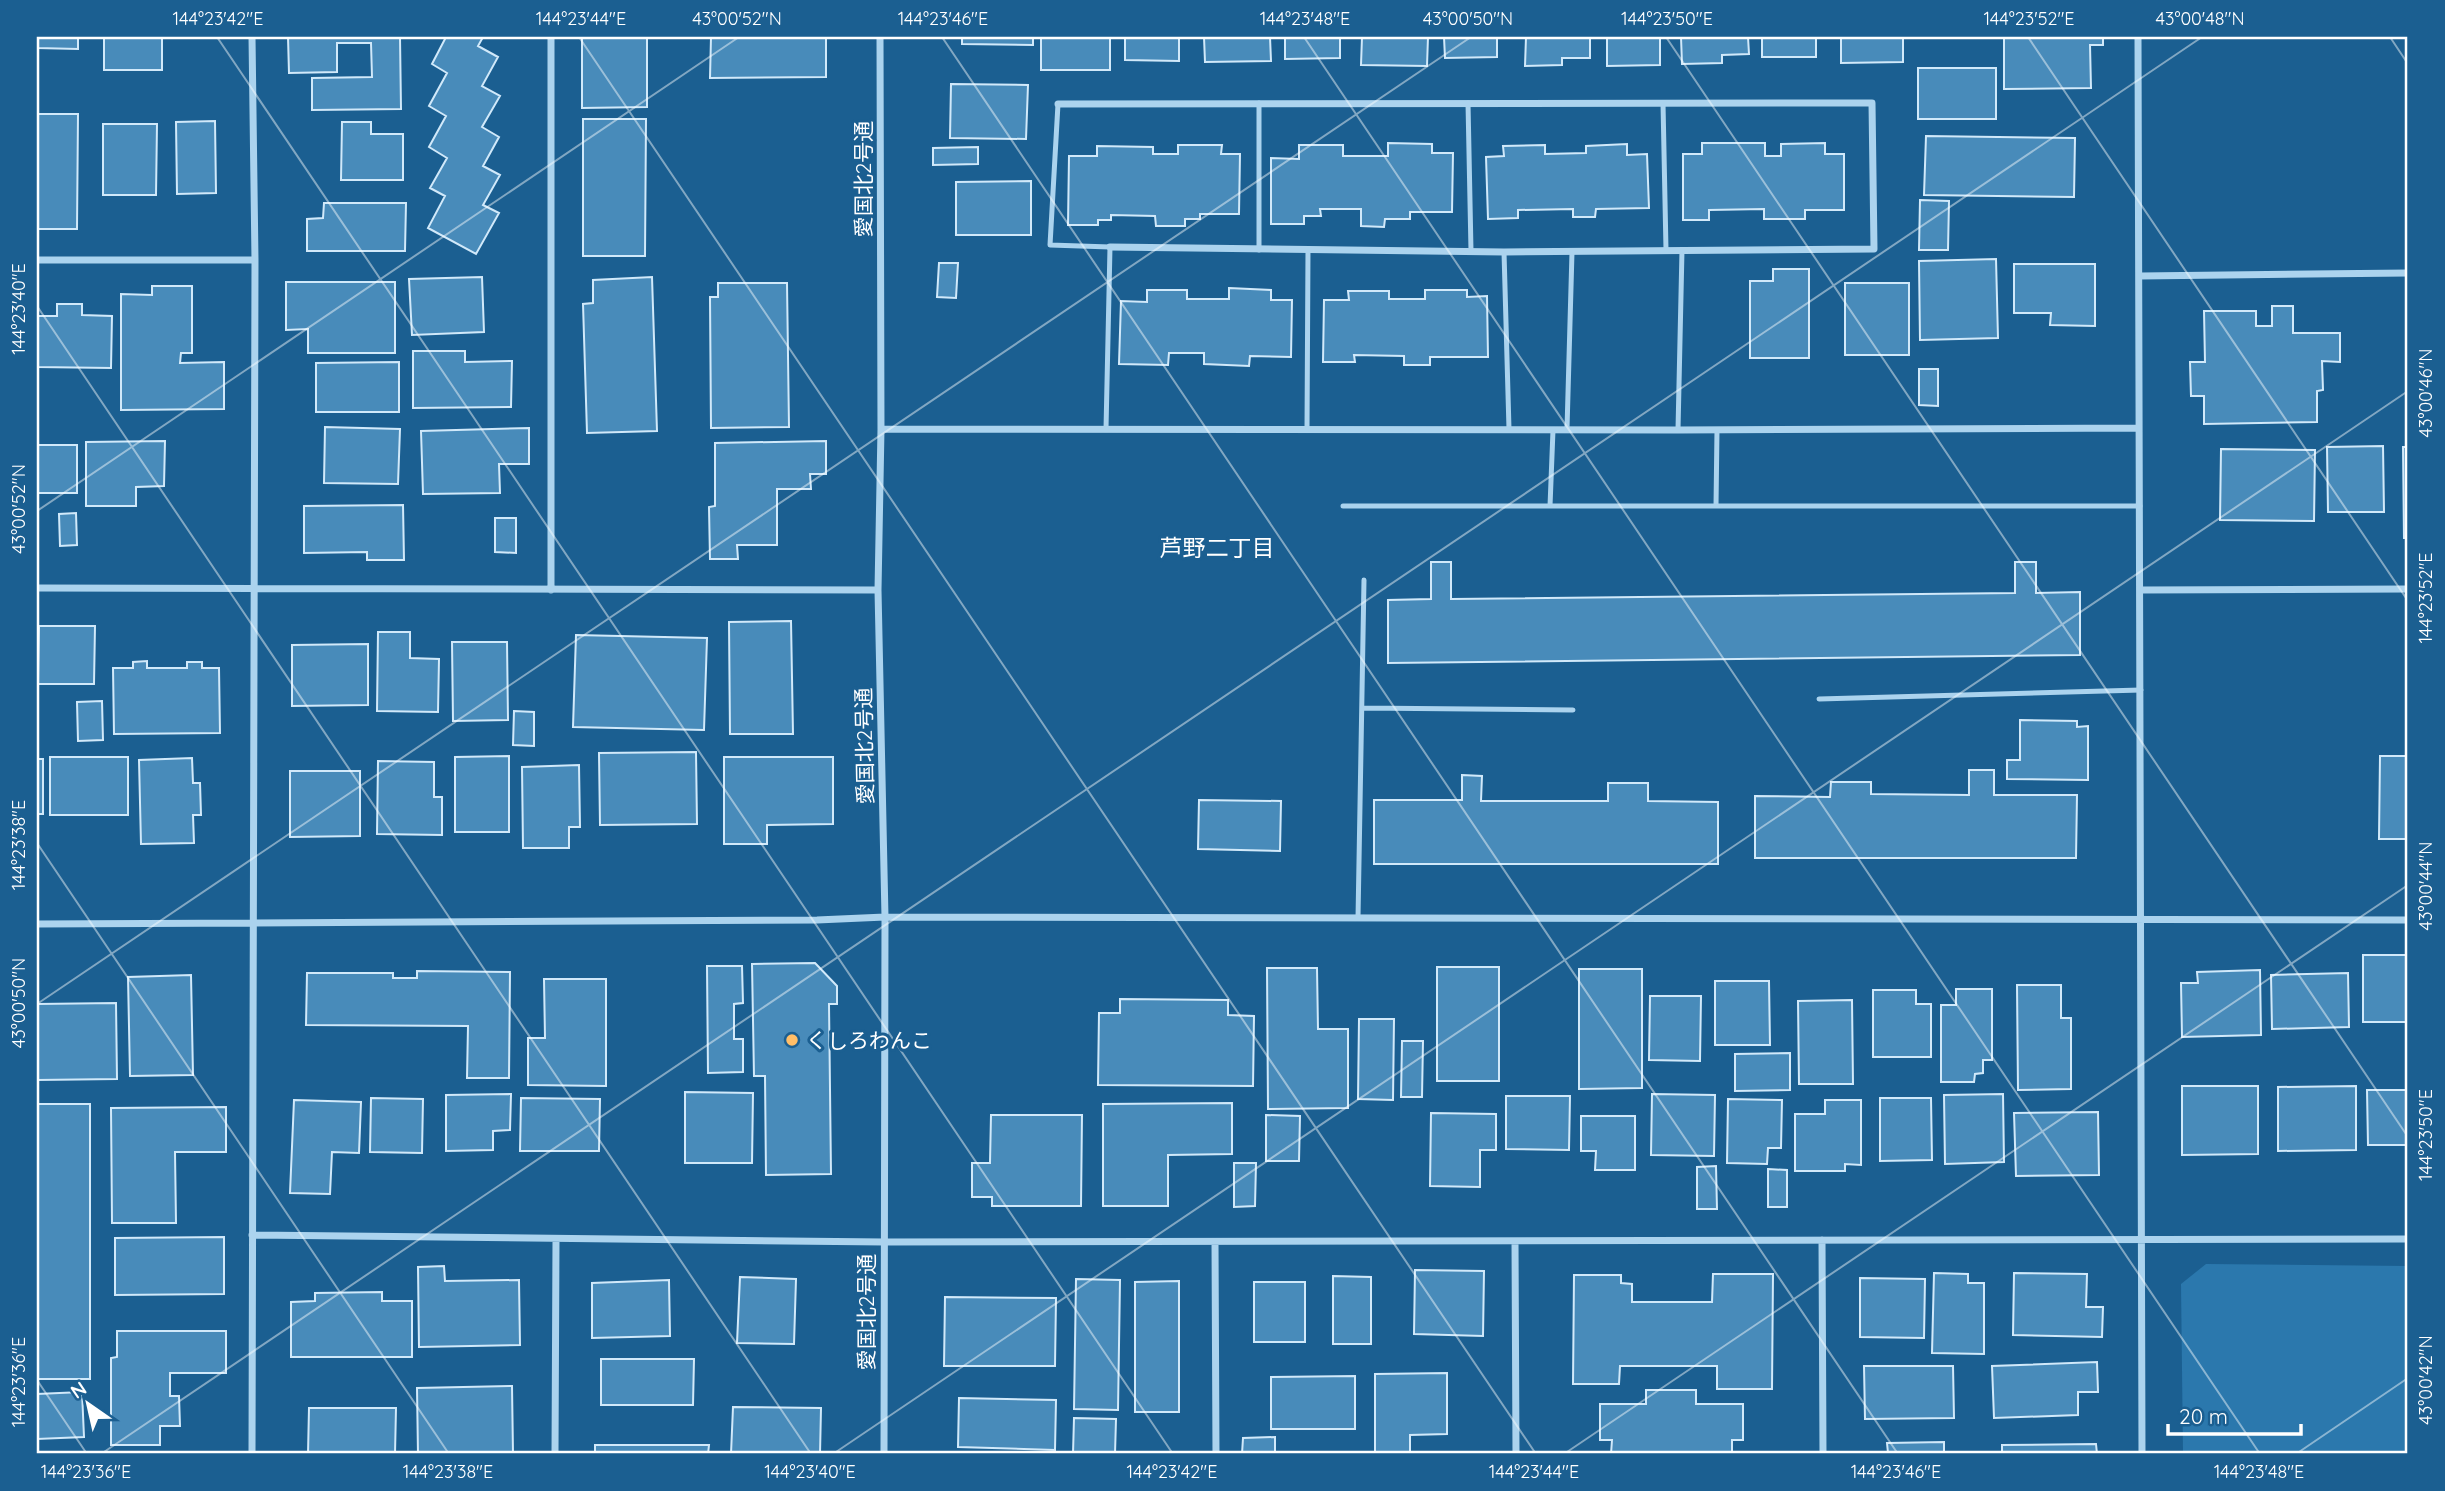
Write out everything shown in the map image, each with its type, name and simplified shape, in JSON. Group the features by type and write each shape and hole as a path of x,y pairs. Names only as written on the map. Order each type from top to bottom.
{"street":[{"path":"252,37 255,260 252,1454"},
{"path":"551,37 551,590"},
{"name":"愛国北2号通","path":"880,37 881,429 878,590 885,917 884,1454"},
{"path":"2138,37 2142,1454"},
{"path":"1058,104 1872,103 1874,249 1504,252 1110,247"},
{"path":"37,260 255,260"},
{"path":"2140,276 2408,273"},
{"path":"881,429 2138,428"},
{"path":"37,589 878,590"},
{"path":"2141,590 2408,589"},
{"path":"37,925 817,920 885,917 2408,919"},
{"path":"252,1235 884,1242 2143,1238 2408,1240"},
{"path":"555,1454 556,1240"},
{"path":"1822,1240 1823,1454"},
{"path":"1515,1241 1516,1454"},
{"path":"1215,1242 1216,1454"}],"lane":[{"path":"1259,103 1259,250"},
{"path":"1468,103 1471,251"},
{"path":"1664,103 1666,250"},
{"path":"1058,104 1051,245 1110,247 1106,429"},
{"path":"1307,430 1308,250"},
{"path":"1678,430 1682,250"},
{"path":"1504,252 1509,429"},
{"path":"1567,429 1572,252"},
{"path":"1716,506 1717,429"},
{"path":"1550,506 1553,430"},
{"path":"1343,506 2140,506"},
{"path":"1358,918 1364,580"},
{"path":"1819,699 2141,690"},
{"path":"1362,708 1573,710"}],"shaded area":[{"path":"2206,1264 2408,1266 2408,1454 2183,1454 2181,1284"}],"building":[{"path":"37,37 78,37 78,49 37,48"},
{"path":"104,37 162,37 162,70 104,70"},
{"path":"288,37 400,37 401,109 312,110 312,78 372,77 371,43 337,43 337,72 289,73"},
{"path":"446,37 483,37 478,46 498,57 482,86 500,96 482,127 499,137 483,166 500,175 483,205 499,213 476,254 428,228 445,196 430,188 447,158 429,147 446,116 429,106 447,73 432,64"},
{"path":"582,37 647,37 647,107 582,108"},
{"path":"711,37 826,37 826,77 710,78"},
{"path":"962,37 1033,37 1033,45 962,44"},
{"path":"1041,37 1110,37 1110,70 1041,70"},
{"path":"1125,37 1179,37 1179,61 1125,60"},
{"path":"1204,37 1270,37 1271,61 1205,62"},
{"path":"1285,37 1340,37 1340,58 1285,59"},
{"path":"1362,37 1428,37 1427,66 1361,65"},
{"path":"1444,37 1497,37 1497,57 1445,58"},
{"path":"1526,37 1590,37 1590,58 1562,58 1562,65 1525,66"},
{"path":"1607,37 1660,37 1660,65 1607,66"},
{"path":"1681,37 1748,37 1749,54 1722,55 1722,63 1682,64"},
{"path":"1762,37 1816,37 1816,57 1762,57"},
{"path":"1841,37 1903,37 1903,62 1841,63"},
{"path":"2004,37 2103,37 2103,45 2090,45 2091,88 2004,89"},
{"path":"1918,68 1996,68 1996,119 1918,119"},
{"path":"951,84 1028,85 1026,139 950,138"},
{"path":"37,114 78,114 77,229 37,229"},
{"path":"583,119 646,119 645,256 583,256"},
{"path":"215,121 216,193 177,194 176,122"},
{"path":"342,122 371,122 371,134 403,134 403,180 341,180"},
{"path":"103,124 157,124 156,195 103,195"},
{"path":"1926,136 2075,138 2074,197 1924,195"},
{"path":"1388,143 1432,144 1432,153 1453,153 1452,212 1410,212 1410,219 1385,219 1384,227 1361,226 1361,209 1320,209 1321,216 1304,216 1304,224 1271,224 1271,158 1299,159 1299,145 1343,145 1343,156 1388,156"},
{"path":"1702,143 1765,143 1765,156 1781,156 1781,144 1825,143 1825,154 1844,154 1844,210 1805,210 1805,219 1764,219 1764,209 1709,210 1709,220 1683,220 1683,154 1702,154"},
{"path":"1627,144 1627,155 1647,154 1649,208 1596,209 1595,217 1573,217 1573,209 1518,210 1518,218 1488,219 1486,157 1504,156 1503,146 1545,145 1545,154 1586,153 1586,146"},
{"path":"1178,145 1222,145 1221,154 1240,154 1239,214 1200,214 1200,219 1185,219 1185,226 1156,226 1155,216 1111,215 1111,220 1098,220 1098,225 1068,225 1069,156 1097,156 1097,146 1153,147 1153,154 1178,154"},
{"path":"978,147 978,164 933,165 933,148"},
{"path":"1031,181 1031,235 956,235 956,182"},
{"path":"1920,200 1949,201 1948,250 1919,250"},
{"path":"324,203 406,203 405,251 307,251 307,219 323,218"},
{"path":"1996,259 1998,338 1920,340 1919,261"},
{"path":"939,263 958,263 956,298 937,297"},
{"path":"2014,264 2095,264 2095,326 2050,325 2051,313 2014,313"},
{"path":"1773,269 1809,269 1809,358 1750,358 1750,281 1773,281"},
{"path":"482,277 484,332 412,335 409,279"},
{"path":"652,277 657,431 587,433 583,304 593,303 593,280"},
{"path":"286,282 395,282 395,353 308,353 308,329 286,330"},
{"path":"718,283 787,283 789,427 711,428 710,297 718,297"},
{"path":"1845,283 1909,283 1909,355 1845,355"},
{"path":"152,286 192,286 192,353 181,353 180,363 224,362 224,409 121,410 121,294 152,295"},
{"path":"1229,288 1271,290 1271,300 1292,300 1291,357 1250,356 1249,366 1204,364 1204,353 1169,353 1168,365 1119,364 1121,301 1147,302 1147,290 1187,290 1187,299 1229,299"},
{"path":"1425,290 1467,290 1467,297 1487,296 1488,357 1430,357 1430,365 1404,365 1404,356 1354,355 1355,362 1323,362 1324,300 1349,300 1348,291 1389,291 1389,299 1425,299"},
{"path":"57,304 82,304 82,315 112,316 111,368 37,367 37,316 57,316"},
{"path":"2272,306 2293,306 2293,333 2340,333 2340,362 2322,361 2323,390 2317,391 2317,422 2204,424 2204,396 2191,396 2190,362 2205,362 2204,311 2256,311 2256,326 2272,326"},
{"path":"413,351 465,351 465,362 512,361 511,407 413,408"},
{"path":"399,362 399,412 316,412 316,363"},
{"path":"1919,369 1938,369 1938,406 1919,405"},
{"path":"325,427 400,429 398,484 324,483"},
{"path":"529,428 529,464 499,464 500,493 423,494 421,431"},
{"path":"165,441 164,486 136,487 136,506 86,506 86,442"},
{"path":"826,441 826,474 810,474 811,489 777,489 777,545 737,545 738,559 710,559 709,507 715,506 715,443"},
{"path":"37,445 77,445 77,493 37,493"},
{"path":"2383,446 2384,512 2328,512 2327,447"},
{"path":"2403,447 2408,447 2408,538 2404,538"},
{"path":"2221,449 2315,450 2314,521 2220,520"},
{"path":"403,505 404,560 367,560 367,552 304,553 304,506"},
{"path":"76,513 77,545 60,546 59,514"},
{"path":"495,518 516,518 516,553 495,552"},
{"path":"1431,562 1451,562 1451,599 2015,593 2015,562 2036,562 2036,593 2080,592 2080,655 1388,663 1388,600 1431,599"},
{"path":"791,621 793,734 730,734 729,622"},
{"path":"39,626 95,626 94,684 38,684"},
{"path":"378,632 410,632 410,658 439,659 438,712 377,711"},
{"path":"576,635 707,638 704,730 573,727"},
{"path":"452,642 507,642 508,720 453,721"},
{"path":"368,644 368,705 292,706 292,645"},
{"path":"147,661 147,668 187,668 187,662 202,662 202,668 219,668 220,733 114,734 113,668 133,668 133,662"},
{"path":"102,701 103,740 78,741 77,702"},
{"path":"514,711 534,712 534,746 513,745"},
{"path":"2020,720 2077,721 2077,727 2088,726 2088,780 2007,779 2007,760 2020,760"},
{"path":"696,752 697,824 600,825 599,753"},
{"path":"509,756 509,832 455,832 455,757"},
{"path":"2380,756 2408,756 2408,839 2379,839"},
{"path":"50,757 128,757 128,815 50,815"},
{"path":"724,757 833,757 833,824 767,825 767,844 724,844"},
{"path":"192,758 193,783 200,783 201,815 193,815 194,843 141,844 139,760"},
{"path":"37,759 43,759 43,814 37,814"},
{"path":"378,761 434,762 434,797 442,797 442,835 377,834"},
{"path":"579,765 580,827 569,827 569,848 523,848 522,767"},
{"path":"1969,770 1994,770 1994,795 2077,795 2076,858 1755,858 1755,796 1830,797 1831,782 1871,782 1871,794 1969,795"},
{"path":"290,771 360,771 360,836 290,837"},
{"path":"1462,775 1482,776 1481,801 1608,801 1608,783 1648,783 1648,801 1718,802 1718,864 1374,864 1374,800 1462,800"},
{"path":"1199,800 1281,801 1280,851 1198,849"},
{"path":"2363,955 2408,955 2408,1022 2363,1022"},
{"name":"くしろわんこ","path":"815,963 837,986 837,1004 829,1004 831,1174 766,1175 765,1076 754,1076 752,964"},
{"path":"707,966 742,966 743,1003 734,1004 734,1039 743,1039 743,1072 708,1073"},
{"path":"1437,967 1499,967 1499,1081 1437,1081"},
{"path":"1267,968 1317,968 1318,1029 1348,1029 1348,1108 1268,1109"},
{"path":"1579,969 1642,969 1642,1088 1579,1089"},
{"path":"2260,970 2261,1035 2182,1037 2181,983 2198,983 2197,972"},
{"path":"417,971 510,972 509,1078 467,1078 468,1026 306,1025 307,973 393,973 393,978 417,978"},
{"path":"2348,973 2349,1027 2272,1029 2271,975"},
{"path":"191,975 193,1075 130,1076 128,977"},
{"path":"544,979 606,979 606,1086 528,1085 528,1038 545,1038"},
{"path":"1715,981 1769,981 1770,1045 1715,1045"},
{"path":"2017,985 2061,985 2061,1018 2071,1018 2071,1089 2018,1090"},
{"path":"1956,989 1992,989 1992,1060 1983,1060 1983,1073 1975,1074 1974,1082 1941,1082 1941,1005 1956,1005"},
{"path":"1873,990 1916,990 1916,1004 1931,1004 1931,1057 1873,1057"},
{"path":"1650,996 1701,996 1700,1061 1649,1060"},
{"path":"1120,999 1228,1000 1228,1015 1254,1016 1253,1086 1098,1085 1099,1013 1120,1013"},
{"path":"1852,1000 1853,1084 1799,1084 1798,1001"},
{"path":"116,1003 117,1079 37,1080 37,1004"},
{"path":"1359,1019 1394,1019 1393,1100 1358,1099"},
{"path":"1402,1041 1423,1041 1422,1097 1401,1097"},
{"path":"1790,1053 1790,1090 1735,1091 1735,1054"},
{"path":"2182,1086 2258,1086 2258,1154 2182,1155"},
{"path":"2356,1086 2356,1150 2278,1151 2278,1087"},
{"path":"2367,1090 2408,1090 2408,1145 2368,1145"},
{"path":"685,1092 753,1093 752,1163 685,1163"},
{"path":"511,1094 510,1130 493,1131 493,1150 446,1151 446,1095"},
{"path":"1652,1094 1715,1095 1714,1156 1651,1155"},
{"path":"2003,1094 2004,1162 1945,1164 1944,1095"},
{"path":"1506,1096 1570,1096 1569,1150 1506,1149"},
{"path":"371,1098 423,1099 422,1153 370,1152"},
{"path":"521,1098 600,1099 599,1151 520,1151"},
{"path":"1880,1098 1931,1098 1932,1160 1880,1161"},
{"path":"1728,1099 1782,1100 1781,1148 1768,1148 1767,1164 1727,1163"},
{"path":"294,1100 361,1102 359,1153 332,1152 330,1194 290,1193"},
{"path":"1825,1100 1861,1100 1861,1165 1845,1164 1845,1171 1795,1171 1795,1114 1825,1114"},
{"path":"1232,1103 1232,1154 1168,1155 1168,1206 1103,1206 1103,1104"},
{"path":"37,1104 90,1104 90,1379 37,1379"},
{"path":"226,1107 226,1152 175,1152 176,1223 112,1223 111,1108"},
{"path":"2098,1112 2099,1175 2016,1176 2014,1113"},
{"path":"1431,1113 1496,1114 1496,1150 1480,1150 1480,1187 1430,1186"},
{"path":"991,1115 1082,1115 1081,1206 992,1206 992,1197 972,1197 972,1163 990,1163"},
{"path":"1266,1115 1300,1116 1299,1161 1266,1161"},
{"path":"1581,1116 1635,1116 1635,1170 1595,1170 1596,1151 1581,1151"},
{"path":"1234,1163 1256,1163 1255,1206 1234,1207"},
{"path":"1716,1166 1717,1209 1697,1209 1697,1167"},
{"path":"1768,1169 1787,1170 1787,1207 1768,1207"},
{"path":"224,1237 224,1294 115,1295 115,1238"},
{"path":"444,1266 445,1281 519,1280 520,1345 419,1347 418,1267"},
{"path":"1415,1270 1484,1271 1483,1336 1414,1334"},
{"path":"1934,1273 1968,1274 1968,1283 1984,1283 1984,1354 1932,1353"},
{"path":"2014,1273 2087,1274 2086,1307 2103,1307 2102,1337 2013,1335"},
{"path":"1713,1274 1773,1274 1772,1389 1717,1389 1717,1366 1620,1366 1619,1384 1573,1384 1574,1275 1621,1275 1621,1283 1632,1284 1632,1302 1712,1302"},
{"path":"1333,1276 1371,1277 1371,1344 1333,1344"},
{"path":"740,1277 796,1279 794,1344 737,1343"},
{"path":"1860,1278 1925,1279 1924,1338 1860,1337"},
{"path":"1076,1279 1120,1280 1118,1410 1074,1409"},
{"path":"669,1280 670,1336 592,1338 592,1283"},
{"path":"1179,1281 1179,1412 1135,1412 1135,1282"},
{"path":"1254,1282 1305,1282 1305,1342 1254,1342"},
{"path":"382,1292 382,1301 412,1301 412,1357 291,1357 291,1302 315,1301 315,1293"},
{"path":"945,1297 1056,1298 1055,1366 944,1366"},
{"path":"117,1331 226,1331 226,1373 170,1373 170,1396 179,1396 180,1426 160,1426 160,1445 111,1445 111,1358 117,1357"},
{"path":"601,1359 694,1359 693,1405 601,1405"},
{"path":"2097,1362 2098,1392 2078,1392 2078,1415 1994,1418 1992,1366"},
{"path":"1864,1366 1953,1366 1954,1418 1865,1419"},
{"path":"1447,1373 1447,1434 1410,1435 1410,1454 1375,1454 1375,1374"},
{"path":"1355,1376 1355,1429 1271,1429 1271,1377"},
{"path":"512,1386 513,1454 418,1454 417,1388"},
{"path":"1646,1390 1696,1390 1696,1404 1743,1404 1743,1440 1732,1440 1732,1454 1611,1454 1612,1440 1600,1440 1600,1404 1646,1404"},
{"path":"82,1392 84,1437 37,1439 37,1394"},
{"path":"959,1398 1056,1400 1055,1450 958,1447"},
{"path":"733,1407 821,1408 820,1454 731,1454"},
{"path":"309,1408 396,1408 395,1454 308,1454"},
{"path":"1074,1418 1116,1419 1115,1454 1073,1454"},
{"path":"1275,1437 1275,1454 1242,1454 1243,1438"},
{"path":"1944,1442 1944,1454 1859,1454 1888,1453 1887,1443"},
{"path":"2096,1444 2097,1454 2002,1454 2002,1445"},
{"path":"595,1445 709,1445 708,1454 595,1454"}],"place":[{"name":"くしろわんこ","path":"792,1040"}],"district":[{"name":"芦野二丁目","path":"1217,547"}]}
